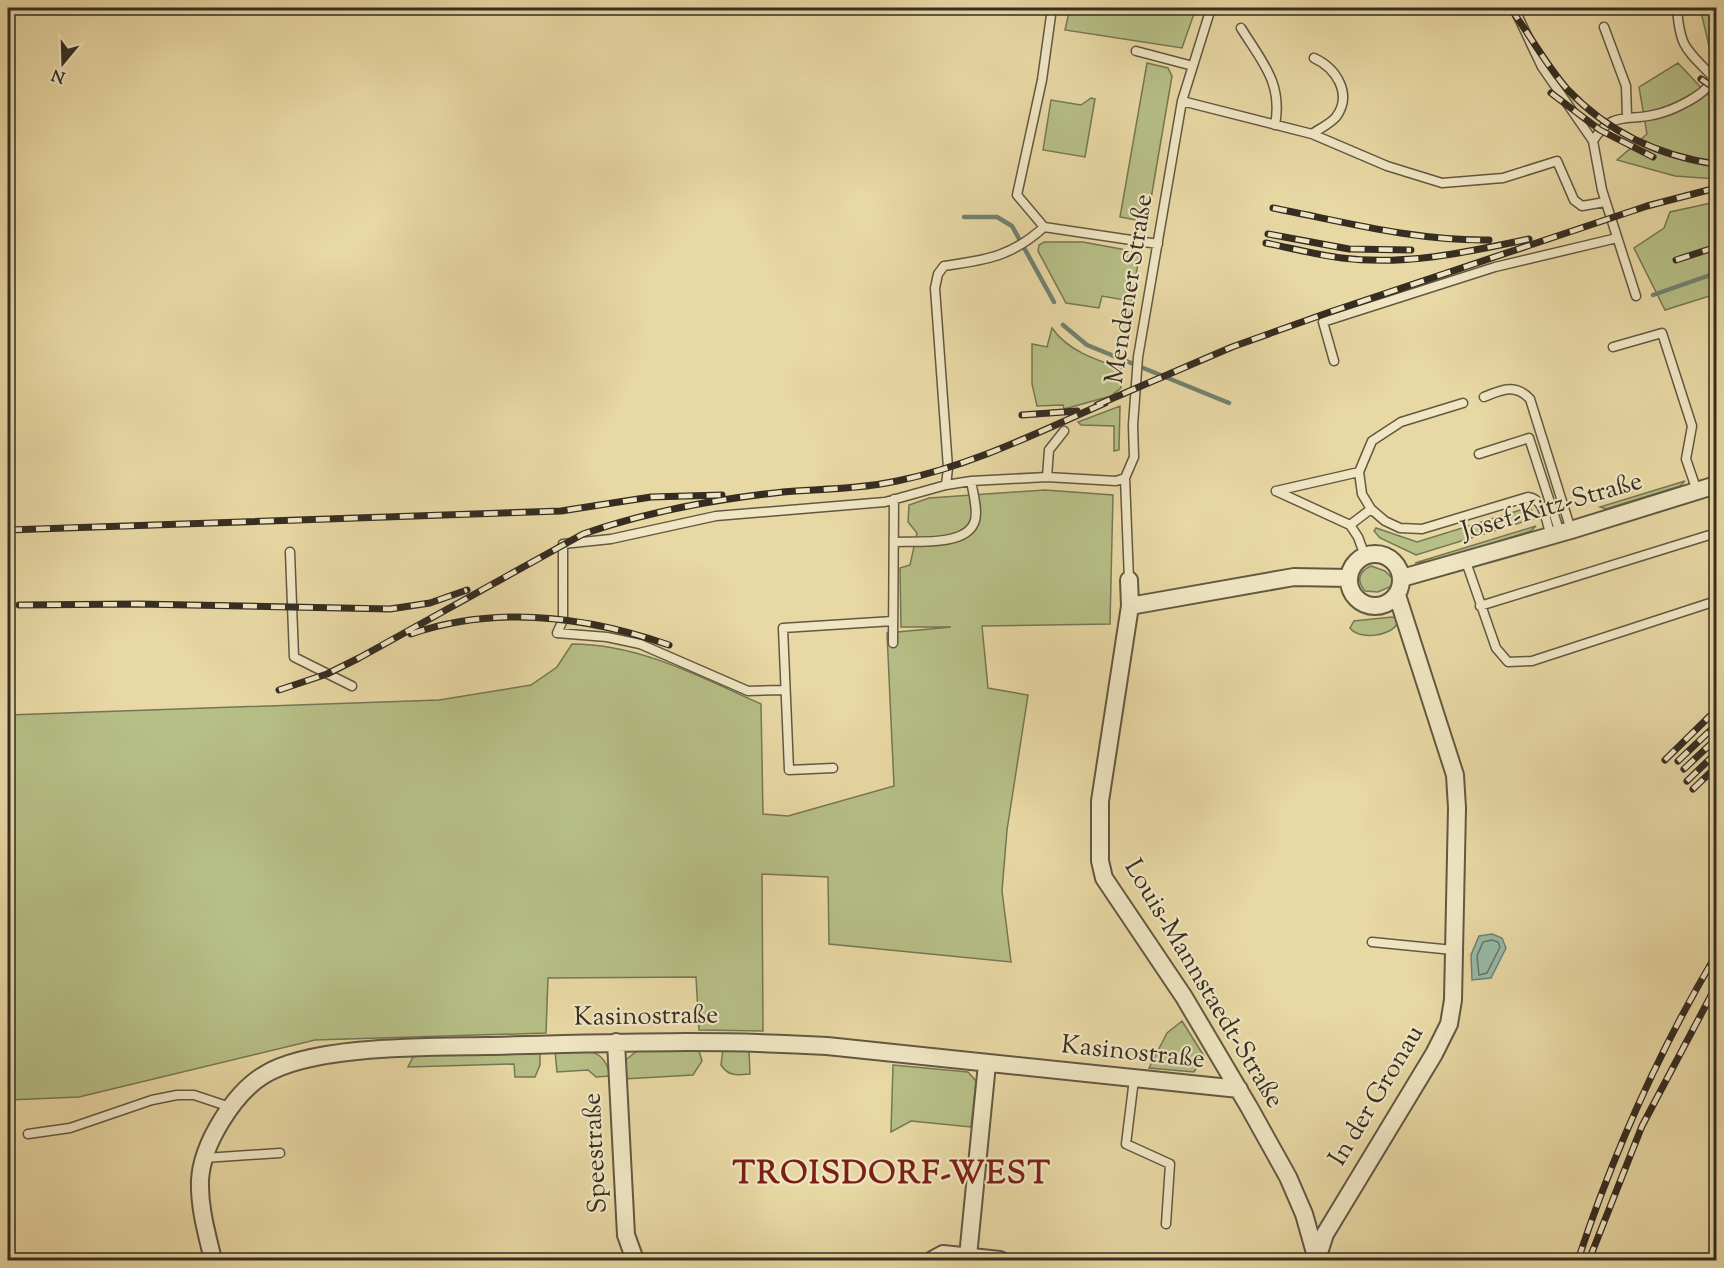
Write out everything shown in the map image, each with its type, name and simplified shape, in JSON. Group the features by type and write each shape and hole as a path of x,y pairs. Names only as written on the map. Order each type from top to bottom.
{"street":[{"name":"Josef-Kitz-Straße","path":"1402,578 1561,533 1716,485"},
{"path":"1381,554 1389,557 1400,570 1402,578 1397,595 1384,604 1368,605 1355,596 1349,578 1354,565 1365,556 1381,554"},
{"path":"1130,606 1294,577 1349,578"},
{"name":"Louis-Mannstaedt-Straße","path":"1129,580 1130,606 1100,801 1100,861 1111,891 1184,998 1239,1089 1292,1186 1304,1214 1317,1260"},
{"name":"In der Gronau","path":"1317,1260 1325,1234 1434,1054 1449,1024 1454,1000 1455,775 1397,595"},
{"name":"Kasinostraße","path":"213,1260 201,1202 200,1179 204,1158 230,1107 262,1076 301,1060 397,1048 616,1042 795,1044 1239,1089"},
{"name":"Speestraße","path":"616,1042 626,1235 635,1260"},
{"path":"968,1256 987,1064"},
{"path":"932,1260 943,1254 1000,1260"}],"lane":[{"path":"1052,8 1042,80 1017,195 1044,227 1158,243"},
{"name":"Mendener Straße","path":"1129,580 1125,478 1134,457 1138,357 1182,101 1211,8"},
{"path":"1514,8 1542,67 1593,141 1605,202 1636,296"},
{"path":"1593,141 1600,130 1627,116 1653,115 1700,95 1712,81 1712,76 1693,57 1679,37 1677,8"},
{"path":"1604,27 1626,86 1627,116"},
{"path":"1241,28 1273,79 1279,104 1275,124"},
{"path":"1136,51 1192,66"},
{"path":"1312,134 1335,118 1342,105 1339,78 1326,64 1314,58"},
{"path":"1182,101 1312,134 1387,166 1442,183 1503,178 1557,161 1574,200 1582,206 1605,202"},
{"path":"946,484 948,468 936,281 944,266 976,262 1010,252 1044,227"},
{"path":"1334,361 1323,322 1495,267 1617,238"},
{"path":"1613,347 1662,333 1692,426 1686,459 1697,491"},
{"path":"1484,397 1514,388 1522,391 1530,399 1561,533"},
{"path":"1463,403 1401,422 1372,441 1359,472 1362,494 1371,509 1385,521 1400,528 1422,529 1528,497 1536,498 1561,533"},
{"path":"1047,477 1049,450 1064,431"},
{"path":"1479,454 1529,438 1561,533"},
{"path":"1359,472 1276,491 1350,525 1358,537 1365,556"},
{"path":"785,690 748,691 640,644 608,637 557,633 563,620 563,544 610,538 716,516 861,505 894,499 946,484 971,481 1047,477 1116,481 1125,478"},
{"path":"895,542 958,539 969,531 975,522 971,481"},
{"path":"893,643 894,499"},
{"path":"1350,525 1371,509"},
{"path":"1480,606 1716,532"},
{"path":"290,552 294,657 352,686"},
{"path":"1466,559 1480,606 1501,656 1508,662 1520,663 1716,601"},
{"path":"833,768 789,770 783,628 893,621"},
{"path":"1372,942 1453,950"},
{"path":"1134,1079 1126,1144 1170,1164 1166,1224"},
{"path":"28,1134 70,1128 152,1100 177,1095 194,1095 230,1107"},
{"path":"204,1158 280,1153"}],"green space":[{"path":"1070,8 1196,8 1182,48 1065,30"},
{"path":"1700,8 1716,8 1716,74 1715,71"},
{"path":"1147,63 1168,68 1172,76 1147,222 1120,217"},
{"path":"1678,63 1708,95 1716,87 1716,179 1675,176 1617,160 1647,134 1639,87"},
{"path":"1091,98 1095,99 1085,157 1043,150 1051,100 1081,105"},
{"path":"1716,202 1716,294 1665,310 1634,248 1664,228 1670,212"},
{"path":"1044,242 1083,242 1137,252 1139,256 1130,314 1123,313 1125,300 1102,296 1099,308 1066,303 1038,251 1039,245"},
{"path":"1052,328 1074,349 1121,368 1121,388 1111,396 1064,409 1063,405 1037,406 1032,384 1032,344 1047,347"},
{"path":"1120,406 1119,450 1114,451 1114,426 1081,425 1078,422"},
{"path":"1685,481 1680,486 1606,509 1600,507"},
{"path":"1045,490 1113,495 1110,624 982,626 988,688 1028,695 1007,830 1002,891 1011,962 829,944 828,877 762,874 763,1031 699,1030 696,977 548,978 546,1033 315,1040 79,1097 8,1100 8,715 439,700 531,685 557,667 572,644 597,645 646,656 669,664 761,704 763,814 788,816 894,786 887,633 951,627 901,627 900,568 910,565 917,533 908,522 909,505 929,498"},
{"path":"1530,507 1536,518 1416,555 1380,538 1374,531 1376,528 1417,542"},
{"path":"1536,526 1531,531 1436,561 1415,563"},
{"path":"1371,566 1385,571 1394,580 1392,586 1378,592 1365,591 1360,584 1360,577 1361,573"},
{"path":"1396,618 1397,624 1388,632 1381,634 1360,634 1350,628 1354,621"},
{"path":"1182,1021 1204,1056 1194,1072 1149,1068 1167,1033"},
{"path":"723,1049 749,1050 750,1074 727,1072 721,1065"},
{"path":"582,1050 597,1054 603,1059 610,1076 596,1077 588,1070 557,1072 555,1051"},
{"path":"637,1051 699,1051 702,1061 693,1075 624,1079 623,1062"},
{"path":"540,1052 540,1065 535,1077 515,1077 514,1064 408,1067 413,1057 419,1055"},
{"path":"893,1065 968,1072 976,1081 971,1127 911,1121 891,1132"}],"water":[{"path":"1492,934 1502,938 1506,948 1491,978 1472,980 1471,955 1479,936"}],"waterway":[{"path":"964,217 997,217 1012,226 1054,302"},
{"path":"1653,295 1716,273"},
{"path":"1063,325 1087,345 1229,403"}],"railway":[{"path":"1510,8 1568,90 1600,118 1617,130 1655,148 1674,155 1716,164"},
{"path":"1701,79 1716,89"},
{"path":"1551,93 1600,130 1653,157"},
{"path":"1097,405 1232,347 1327,313 1647,206 1716,188"},
{"path":"1273,208 1407,234 1489,240"},
{"path":"1268,234 1349,249 1411,250"},
{"path":"1266,243 1333,257 1389,260 1460,253 1529,239"},
{"path":"1676,260 1716,247"},
{"path":"279,690 327,674 359,658 583,534 631,519 732,498 868,486 924,475 1003,448 1105,403"},
{"path":"1022,415 1077,411"},
{"path":"8,530 561,511 651,497 722,495"},
{"path":"19,605 138,604 390,609 430,603 467,590"},
{"path":"411,634 475,619 540,618 605,627 669,645"},
{"path":"1665,760 1716,710"},
{"path":"1678,761 1716,725"},
{"path":"1684,769 1716,739"},
{"path":"1687,781 1716,753"},
{"path":"1693,789 1716,767"},
{"path":"1578,1260 1606,1181 1639,1104 1675,1028 1716,955"},
{"path":"1589,1260 1642,1126 1716,986"}],"district":[{"name":"TROISDORF-WEST","path":"892,1175"}]}
